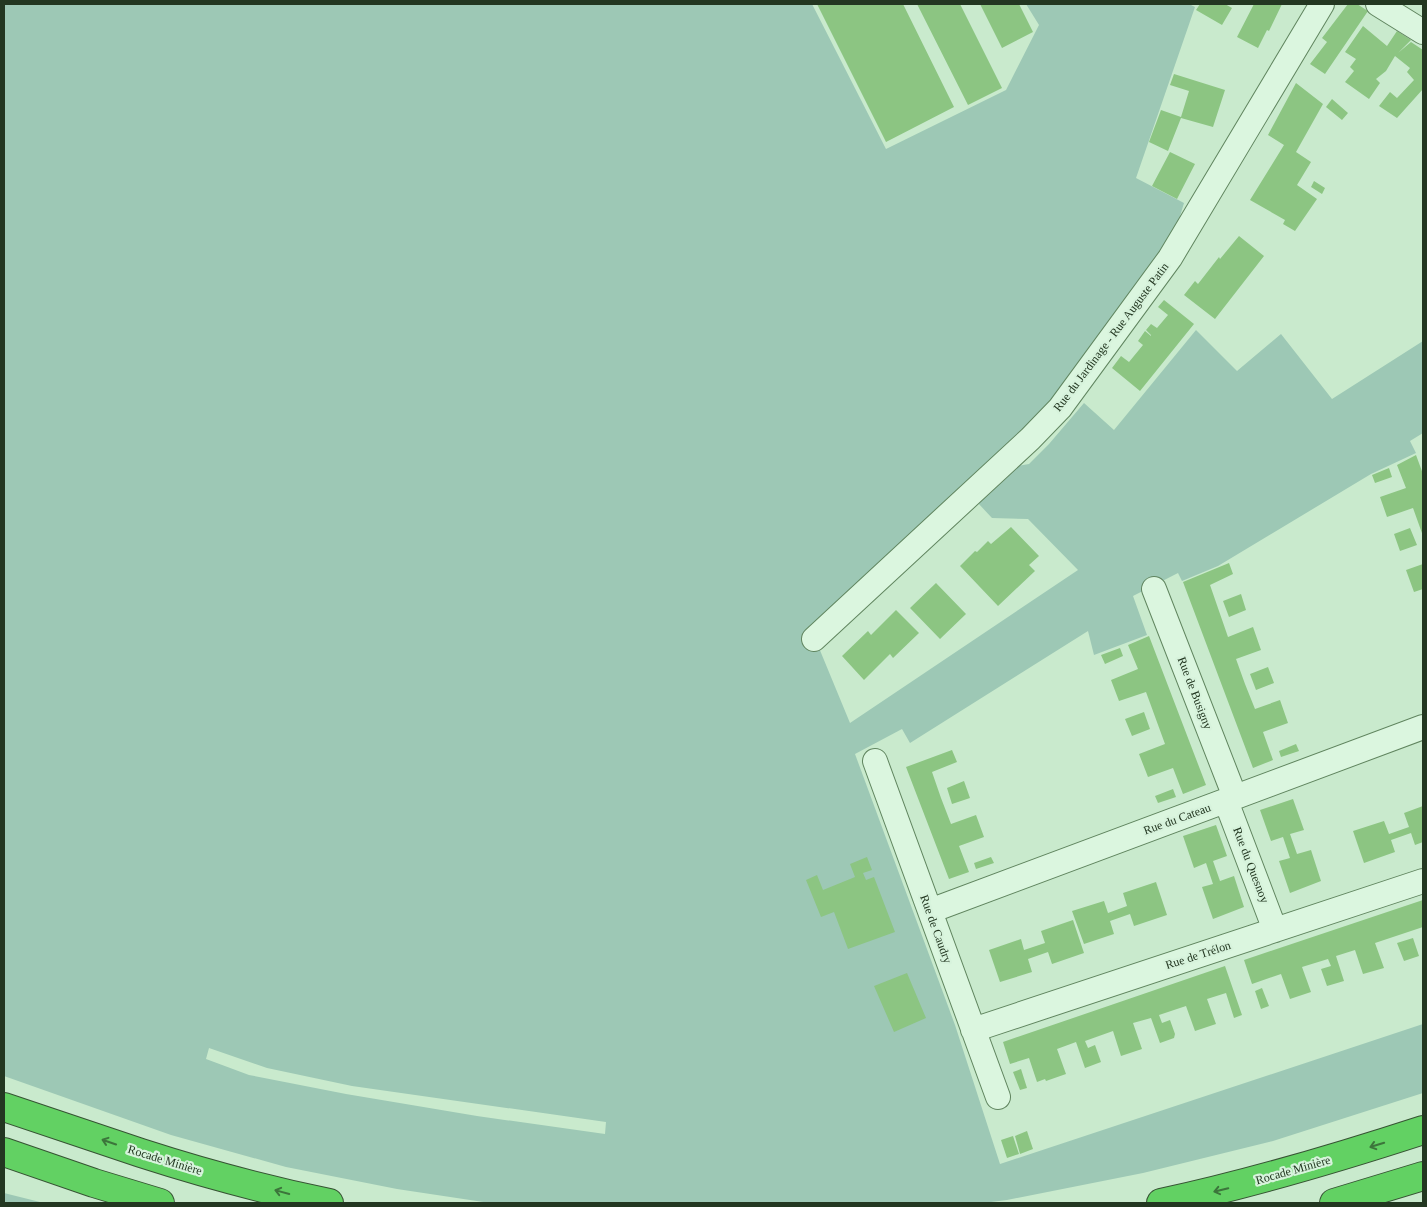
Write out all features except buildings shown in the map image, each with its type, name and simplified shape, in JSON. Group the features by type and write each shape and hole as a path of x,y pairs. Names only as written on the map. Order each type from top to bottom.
{"highway":[{"name":"Rocade Minière","path":"4,1107 140,1153 295,1196 329,1203"},
{"name":"Rocade Minière","path":"1161,1203 1280,1174 1423,1130"},
{"path":"11,1155 160,1203"},
{"path":"1334,1203 1423,1176"}],"street":[{"name":"Rue du Jardinage - Rue Auguste Patin","path":"814,639 1030,439 1060,408 1155,281 1170,258 1322,4"},
{"path":"1378,4 1423,32"},
{"name":"Rue de Busigny","path":"1154,589 1230,799"},
{"name":"Rue du Cateau","path":"930,911 1423,727"},
{"name":"Rue de Caudry","path":"875,761 998,1097"},
{"name":"Rue du Quesnoy","path":"1230,799 1276,930"},
{"name":"Rue de Trélon","path":"973,1030 1423,881"}],"green space":[{"path":"4,4 812,4 886,149 1006,90 1039,25 1026,4 1189,4 1195,7 1136,178 1184,203 1174,236 1149,274 1034,422 812,631 850,723 1078,570 1028,519 992,518 977,502 1011,467 1029,464 1084,403 1114,430 1196,330 1237,371 1281,334 1332,399 1423,341 1423,433 1410,441 1416,453 1371,474 1218,566 1182,581 1178,573 1133,596 1147,635 1094,655 1088,631 910,743 902,729 855,754 955,1025 1000,1164 1423,1024 1423,1093 1273,1141 1143,1173 983,1203 490,1203 397,1189 286,1167 171,1135 4,1076","holes":["209,1048 267,1068 352,1086 606,1122 605,1134 477,1116 346,1094 249,1075 206,1059"]},
{"path":"4,1193 44,1203 4,1203"}]}
